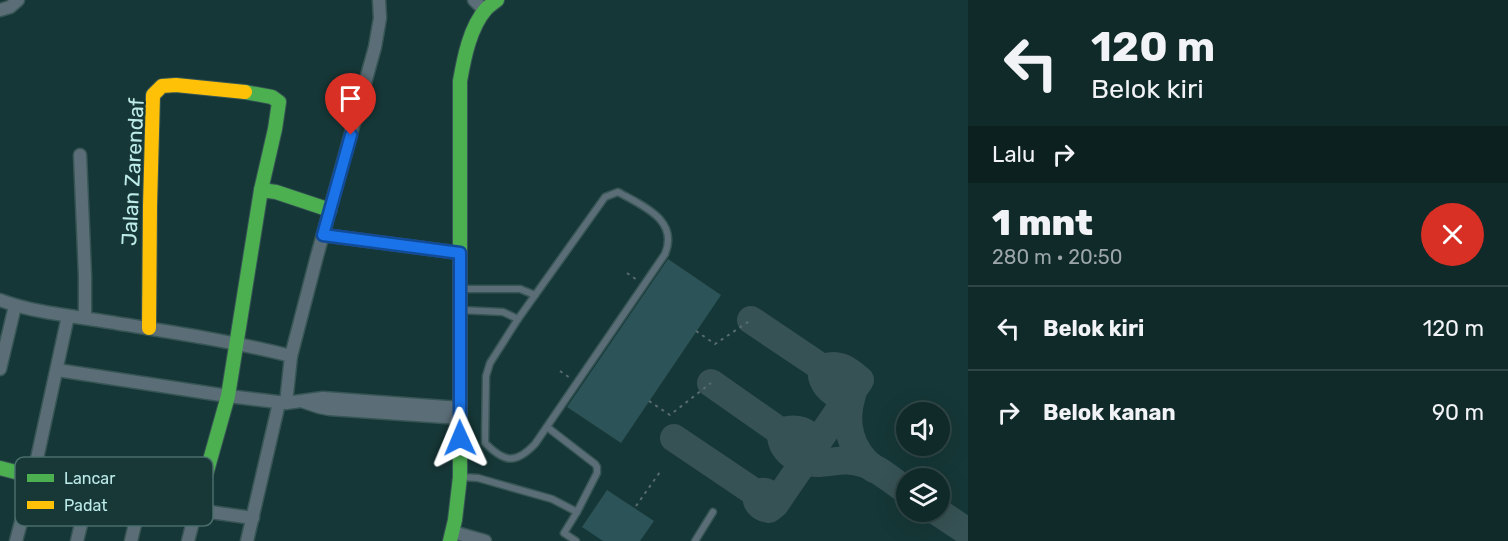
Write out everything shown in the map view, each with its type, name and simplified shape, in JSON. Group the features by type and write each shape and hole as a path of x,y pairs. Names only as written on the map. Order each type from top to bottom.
{"street":[{"path":"0,10 10,7 18,0"},
{"path":"247,541 283,403 291,356 375,47 380,18 379,0"},
{"path":"485,541 452,536 460,477 460,81 462,64 479,5 497,0"},
{"name":"Jalan Zarendaf","path":"149,328 153,95 162,86 176,85 245,92 272,97 279,102 261,190"},
{"path":"80,155 85,318"},
{"path":"211,457 228,396 261,190 276,192 330,210"},
{"path":"323,235 460,253"},
{"path":"0,300 15,306 149,328 291,356"},
{"path":"0,369 15,306"},
{"path":"37,457 68,316"},
{"path":"57,370 283,403 303,401 329,409 460,413"},
{"path":"0,468 15,472"},
{"path":"213,512 253,518"},
{"path":"16,541 20,526"},
{"path":"77,541 81,526"},
{"path":"131,541 135,526"},
{"path":"188,541 192,526"}],"lane":[{"path":"618,192 645,207 658,216 669,233 669,244 665,254 547,427 526,453 512,459 498,456 485,443 486,376 490,363 535,295 605,197 610,194 618,192"},
{"path":"460,289 513,289 535,295"},
{"path":"460,310 503,312 518,319"},
{"path":"547,427 597,467 597,473 578,512 564,533 576,541"},
{"path":"460,477 478,478 552,499 578,512"},
{"path":"695,541 713,512"}],"path":[{"path":"627,273 644,285"},
{"path":"696,331 715,344 751,320"},
{"path":"560,371 577,383"},
{"path":"649,401 670,415 711,383"},
{"path":"636,506 660,472"}],"building":[{"path":"668,259 721,295 621,443 567,407"},
{"path":"607,490 654,521 640,541 603,541 582,527"}],"taxiway":[{"path":"751,320 824,369"},
{"path":"775,504 860,380 840,367 826,367 822,376 826,384 831,391 846,400"},
{"path":"711,383 781,432"},
{"path":"852,395 848,416 851,436 859,454 874,469"},
{"path":"817,442 801,431 792,429 781,432 784,445 798,459 812,463 846,461 862,463 896,483"},
{"path":"674,438 757,494 769,493 775,504 769,509 763,508 758,502 757,494"},
{"path":"950,520 968,532"}],"traffic: fast":[{"path":"450,541 460,477 460,81 466,53 480,16 497,0"},
{"path":"245,92 272,97 279,102 261,190"},
{"path":"211,457 228,396 261,190 276,192 330,210"},
{"path":"0,468 15,472"}],"traffic: slow":[{"path":"149,328 153,95 162,86 176,85 245,92"}],"route":[{"path":"351,135 323,235 460,253 460,438"}]}
